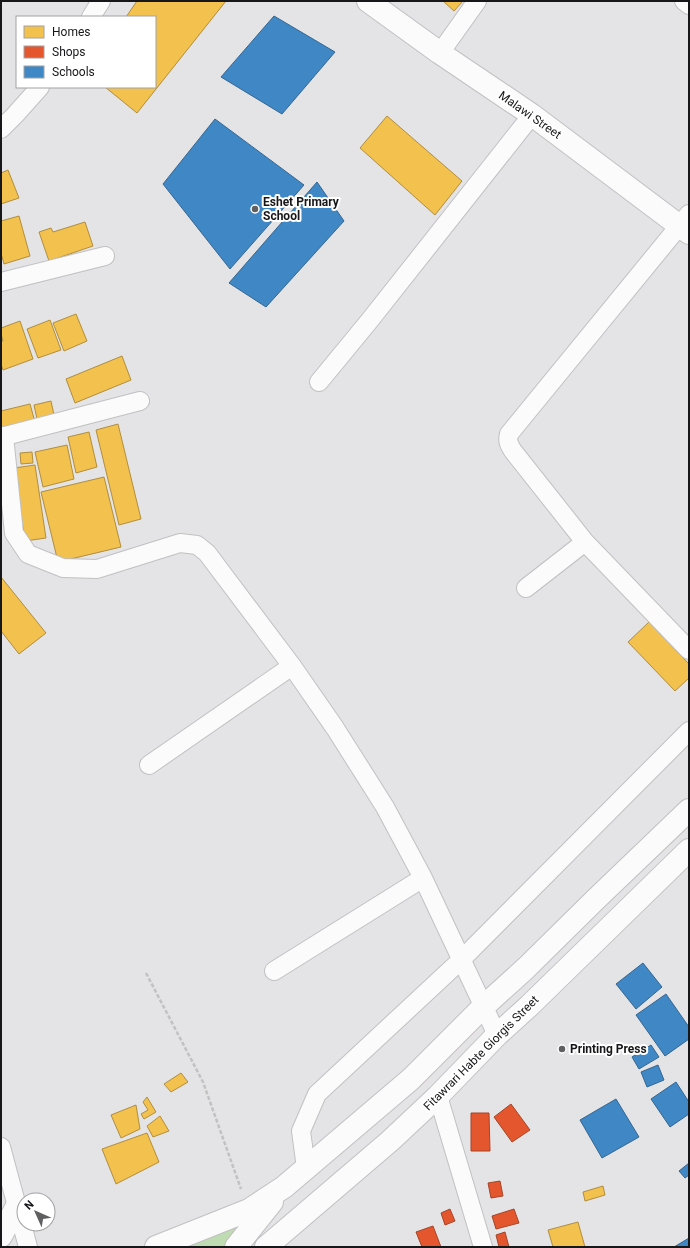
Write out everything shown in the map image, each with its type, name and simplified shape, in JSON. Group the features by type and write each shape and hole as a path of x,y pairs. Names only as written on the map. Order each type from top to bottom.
{"main road":[{"name":"Malawi Street","path":"368,1 440,53 532,115 686,224"},
{"path":"156,1247 249,1210 284,1187 411,1078 689,810"},
{"name":"Fitawrari Habte Giorgis Street","path":"266,1247 390,1141 438,1096 497,1035 529,1006 689,850"},
{"path":"236,1247 284,1187"},
{"path":"1,1236 16,1208"},
{"path":"292,1247 298,1220"}],"street":[{"path":"92,16 101,1"},
{"path":"440,53 477,1"},
{"path":"684,1 689,5"},
{"path":"1,129 39,88"},
{"path":"319,382 370,320 532,115"},
{"path":"686,224 509,434 507,439 509,446 586,542 689,650"},
{"path":"1,282 105,256"},
{"path":"140,401 2,436 14,533 28,554 63,568 97,569 180,542 197,545 207,553 292,666 335,728 385,806 423,878 497,1035"},
{"path":"526,588 586,542"},
{"path":"149,764 292,666"},
{"path":"306,1168 301,1131 317,1094 461,960 689,731"},
{"path":"274,971 423,878"},
{"path":"438,1096 483,1247"},
{"path":"1,1147 16,1202"},
{"path":"24,1232 28,1247"}],"path":[{"path":"146,973 203,1082 249,1210"}],"green space":[{"path":"243,1224 231,1247 185,1247"}],"building: Homes":[{"path":"137,1 226,1 137,113 106,88 156,88 156,16 127,16"},
{"path":"443,1 463,1 454,11"},
{"path":"387,116 462,181 435,215 360,148"},
{"path":"8,170 19,198 1,204 1,173"},
{"path":"19,216 30,256 4,264 1,253 1,221"},
{"path":"85,222 93,246 49,261 39,232 51,228 53,232"},
{"path":"76,314 87,341 64,351 53,323"},
{"path":"50,320 61,350 38,358 27,329"},
{"path":"20,321 33,359 3,370 1,364 1,341 3,341 1,328"},
{"path":"122,356 131,380 75,403 66,379"},
{"path":"51,401 54,415 37,419 34,405"},
{"path":"30,404 35,422 1,431 1,411"},
{"path":"118,424 141,519 119,525 96,430"},
{"path":"89,432 97,467 76,473 68,437"},
{"path":"67,445 74,479 43,487 35,452"},
{"path":"32,452 33,463 21,464 20,453"},
{"path":"35,465 46,538 25,541 14,468"},
{"path":"104,477 121,547 58,562 41,492"},
{"path":"1,577 46,633 19,654 1,631"},
{"path":"649,622 689,664 689,678 675,691 628,642"},
{"path":"181,1073 188,1082 171,1092 164,1084"},
{"path":"147,1097 156,1112 144,1119 141,1114 148,1110 143,1102"},
{"path":"136,1105 140,1129 121,1138 111,1115"},
{"path":"160,1116 169,1131 153,1137 147,1126"},
{"path":"147,1133 159,1162 116,1184 102,1149"},
{"path":"603,1186 605,1195 585,1201 583,1192"},
{"path":"578,1222 585,1247 553,1247 548,1230"}],"building: Shops":[{"path":"511,1104 530,1130 512,1142 494,1117"},
{"path":"471,1113 489,1113 490,1151 471,1151"},
{"path":"500,1181 503,1196 491,1198 488,1183"},
{"path":"450,1209 455,1221 445,1225 441,1213"},
{"path":"514,1209 519,1223 496,1229 492,1216"},
{"path":"433,1226 441,1247 422,1247 416,1232"},
{"path":"505,1232 509,1247 499,1247 496,1235"}],"building: Schools":[{"path":"274,16 335,52 282,114 221,77"},
{"path":"215,119 304,185 230,269 163,184"},
{"path":"317,182 344,221 266,307 229,283"},
{"path":"643,963 662,987 636,1009 616,984"},
{"path":"666,994 689,1027 689,1039 665,1056 636,1015"},
{"path":"651,1045 659,1057 639,1069 632,1057"},
{"path":"658,1065 664,1080 647,1087 641,1072"},
{"path":"676,1082 689,1102 689,1114 670,1127 651,1099"},
{"path":"616,1099 639,1137 602,1158 580,1120"},
{"path":"689,1163 689,1175 685,1178 679,1171"},
{"path":"689,1238 689,1247 674,1247"}],"place":[{"name":"Eshet Primary School","path":"255,209"},
{"name":"Printing Press","path":"562,1049"}]}
